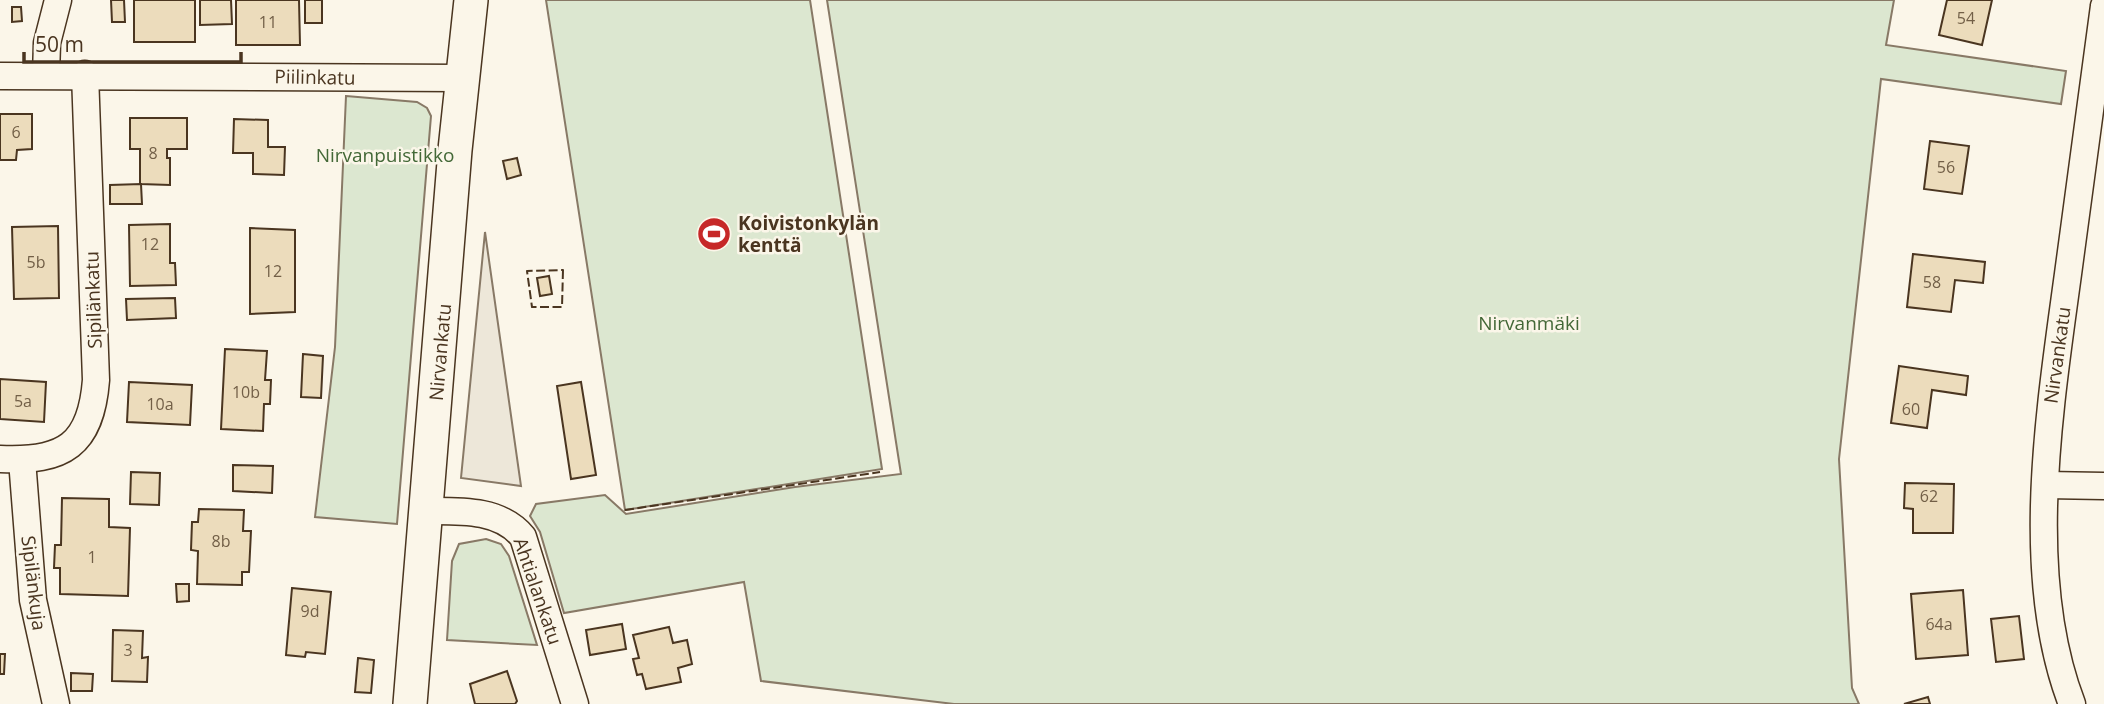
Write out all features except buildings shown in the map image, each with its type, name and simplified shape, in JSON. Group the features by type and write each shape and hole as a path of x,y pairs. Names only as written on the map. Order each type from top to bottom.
{"street":[{"path":"46,75 47,43 58,0"},
{"name":"Nirvankatu","path":"410,704 461,78 471,0"},
{"name":"Nirvankatu","path":"2072,704 2064,683 2049,609 2046,485 2049,422 2098,93 2104,6"},
{"name":"Piilinkatu","path":"0,76 85,74 461,78"},
{"name":"Sipilänkatu","path":"11,460 48,456 78,439 89,422 94,407 96,380 85,74"},
{"name":"Sipilänkuja","path":"11,460 33,600 56,704"},
{"path":"2046,485 2104,486"},
{"name":"Ahtialankatu","path":"426,511 496,516 512,524 523,537 575,704"}],"green space":[{"name":"Koivistonkylän kenttä","path":"546,0 810,0 882,469 625,510"},
{"name":"Nirvanmäki","path":"827,0 1894,0 1886,45 2066,71 2061,104 1881,79 1839,459 1852,688 1859,704 954,704 761,681 744,582 564,613 540,532 530,516 536,504 605,495 626,514 795,487 901,474"},
{"name":"Nirvanpuistikko","path":"346,96 417,102 427,108 431,116 397,524 315,517 335,347"},
{"path":"486,539 501,544 509,556 537,645 447,640 452,561 459,544"}],"shaded area":[{"path":"485,232 521,486 461,478"}],"fence":[{"path":"563,270 562,307 532,307 527,271 563,270"},
{"path":"625,510 880,472"}],"place":[{"name":"Koivistonkylän kenttä","path":"714,234"}]}
